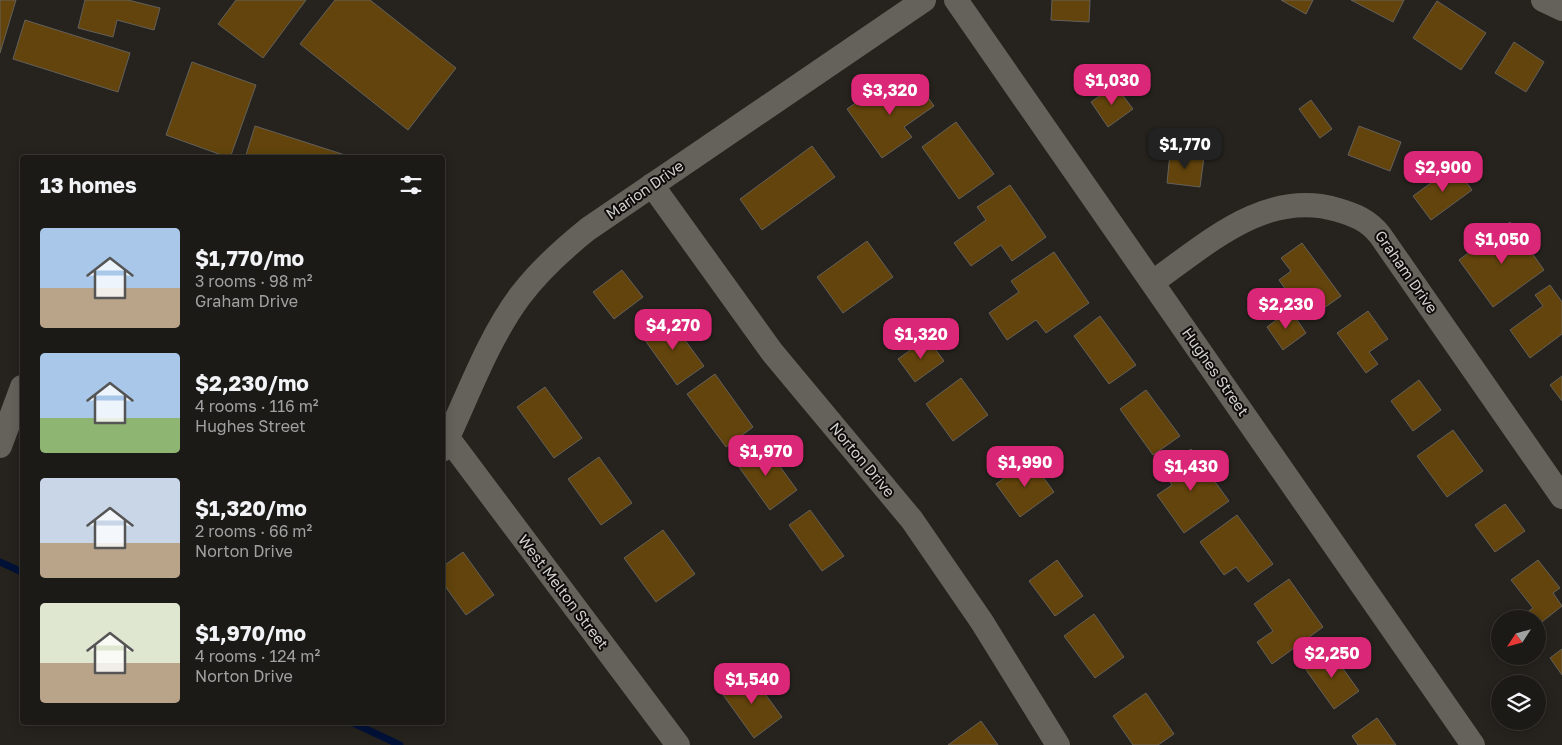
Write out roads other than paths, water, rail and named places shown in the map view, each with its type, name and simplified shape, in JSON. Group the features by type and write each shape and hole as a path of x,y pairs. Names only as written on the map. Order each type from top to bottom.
{"street":[{"name":"Hughes Street","path":"956,0 1473,745"},
{"path":"1544,0 1562,9"},
{"name":"Marion Drive","path":"445,444 508,314 533,280 574,241 910,3"},
{"name":"Norton Drive","path":"652,185 772,352 912,520 987,630 1058,745"},
{"name":"Graham Drive","path":"1153,282 1234,226 1265,211 1291,206 1318,206 1349,213 1364,219 1380,234 1562,497"},
{"path":"0,446 20,392"},
{"name":"West Melton Street","path":"445,444 678,745"}],"waterway":[{"path":"0,562 20,571"},
{"path":"357,725 400,745"}]}
